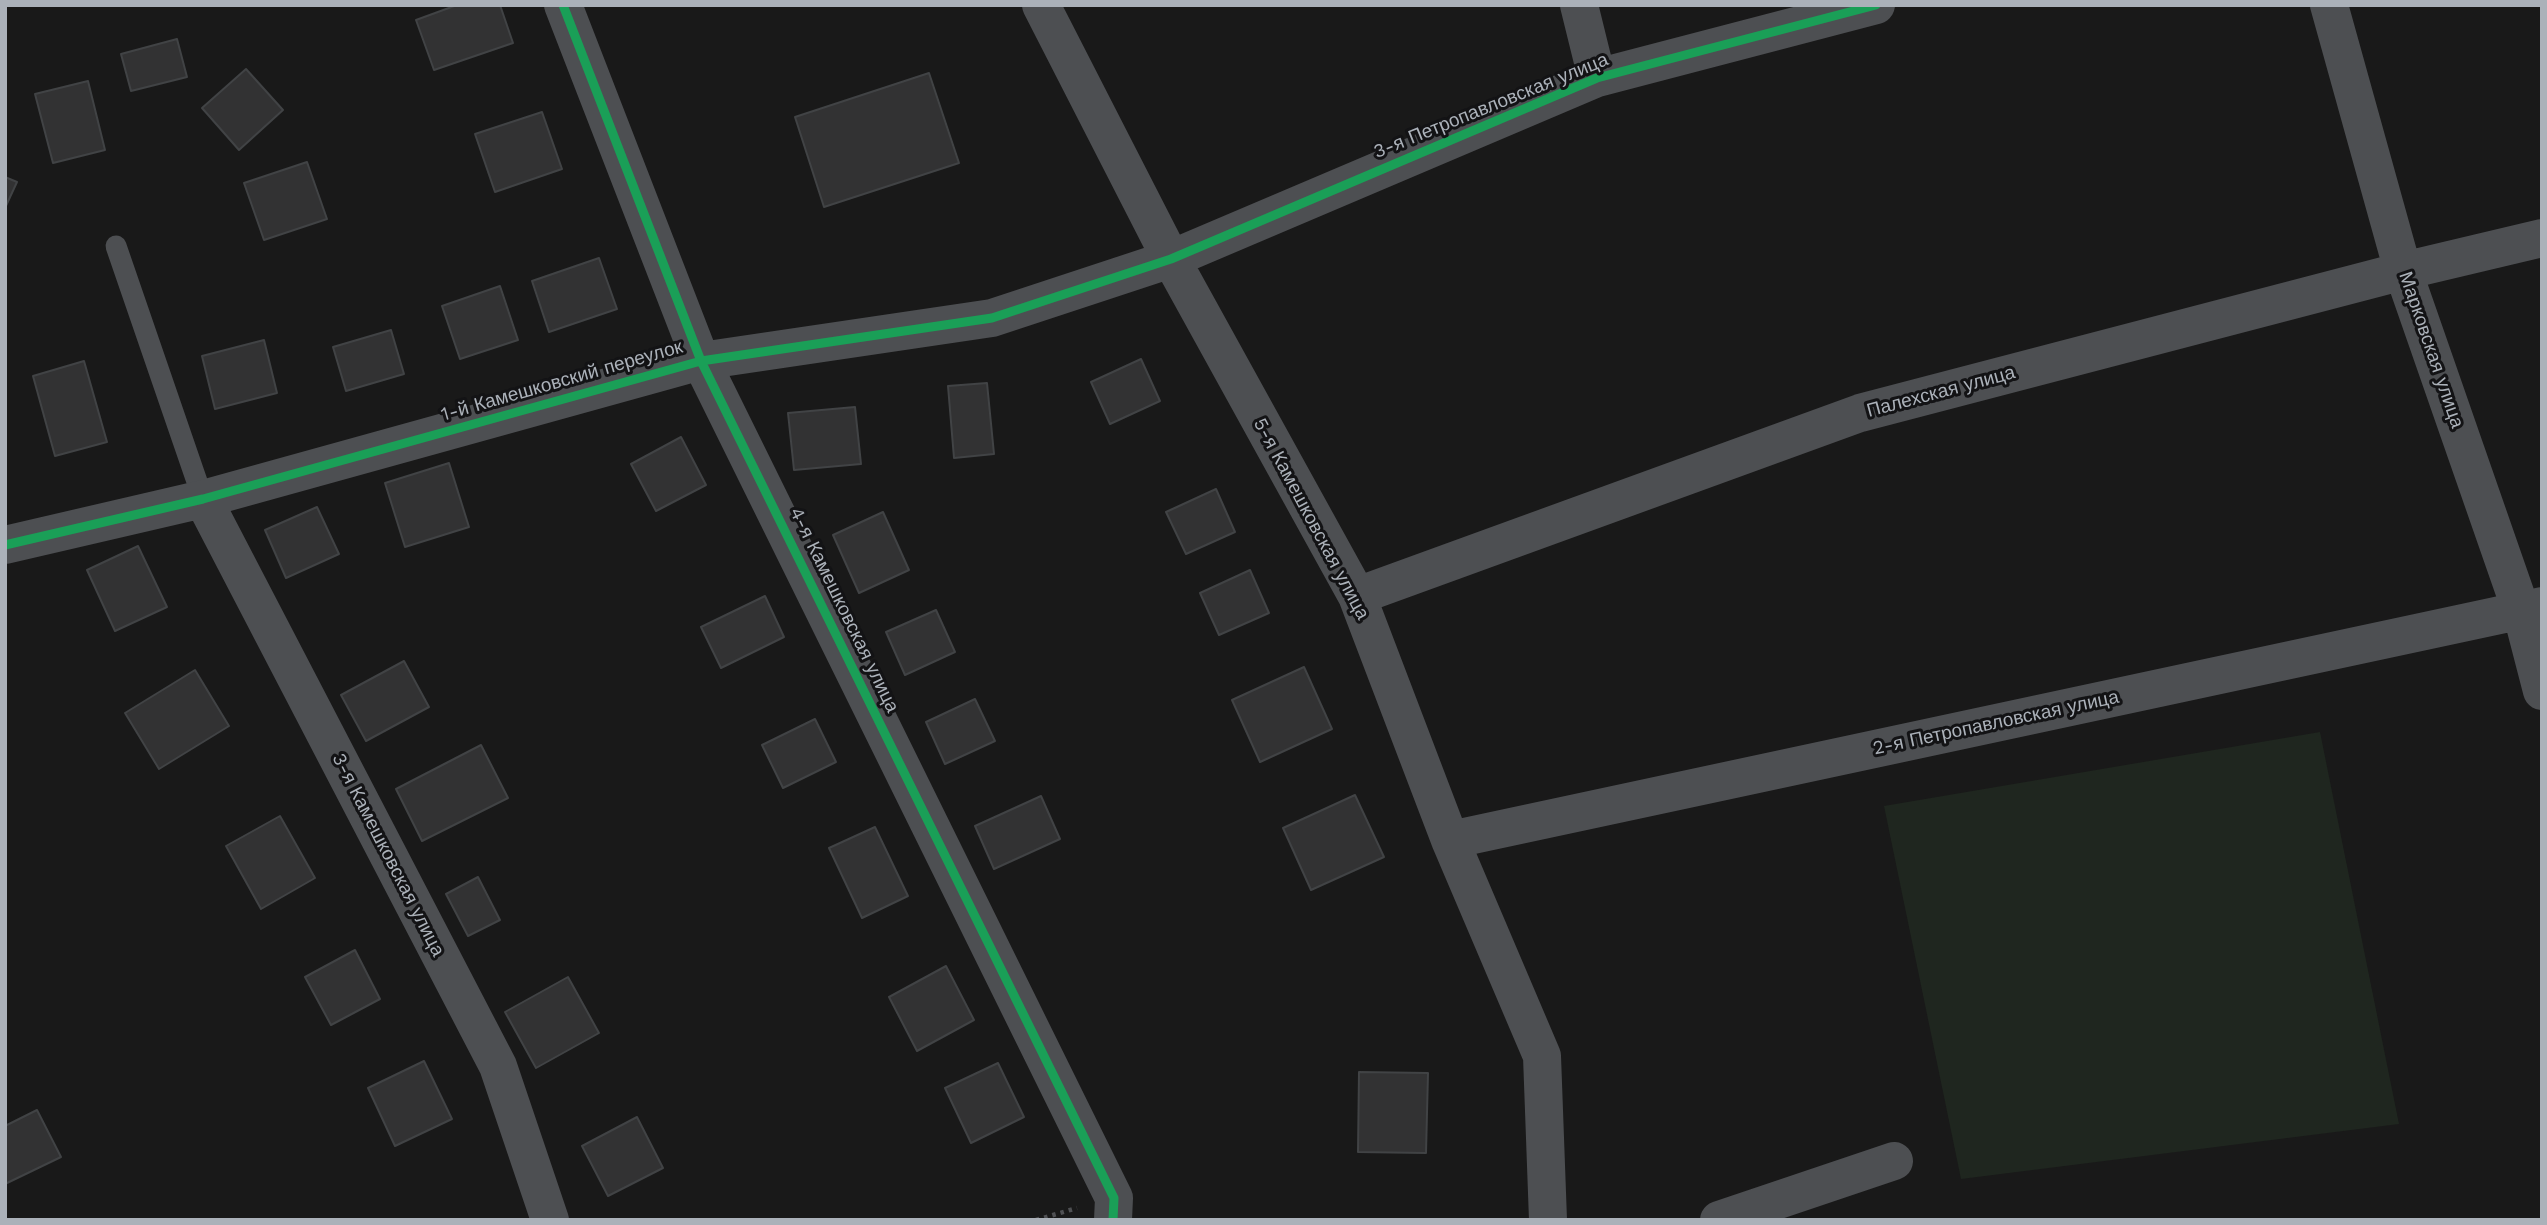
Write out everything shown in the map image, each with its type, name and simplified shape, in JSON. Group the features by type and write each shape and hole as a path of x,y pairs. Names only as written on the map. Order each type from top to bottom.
{"street":[{"name":"4-я Камешковская улица","path":"563,5 701,361 1114,1198 1113,1220"},
{"name":"5-я Камешковская улица","path":"1041,5 1171,259 1356,596 1450,840 1542,1056 1548,1220"},
{"path":"1579,5 1597,78"},
{"name":"3-я Петропавловская улица","path":"1171,259 1597,78 1876,5"},
{"name":"Марковская улица","path":"2329,5 2403,271 2531,608 2542,691"},
{"name":"Палехская улица","path":"1356,596 1860,413 2403,271 2542,238"},
{"name":"1-й Камешковский переулок","path":"5,545 203,499 701,361 992,318 1171,259"},
{"name":"3-я Камешковская улица","path":"203,499 498,1066 550,1220"},
{"name":"2-я Петропавловская улица","path":"1450,840 2531,608"},
{"path":"1719,1220 1894,1161"}],"lane":[{"path":"117,246 203,499"}],"shaded area":[{"path":"2320,732 2399,1124 1961,1179 1884,806"}],"building":[{"path":"457,5 500,5 513,43 434,70 416,20"},
{"path":"177,39 187,77 131,91 121,54"},
{"path":"246,69 283,110 239,150 202,108"},
{"path":"929,73 959,163 824,207 795,117"},
{"path":"88,81 105,150 53,163 35,94"},
{"path":"542,112 562,169 495,192 475,134"},
{"path":"307,162 327,219 264,240 244,183"},
{"path":"5,177 17,182 5,208"},
{"path":"599,258 617,309 549,332 532,281"},
{"path":"500,286 518,340 460,359 442,306"},
{"path":"391,330 404,374 346,391 333,347"},
{"path":"264,340 277,393 215,409 202,356"},
{"path":"1141,359 1160,401 1110,424 1091,382"},
{"path":"84,361 107,442 55,456 33,376"},
{"path":"987,383 994,454 954,458 948,386"},
{"path":"855,407 861,464 794,470 788,413"},
{"path":"681,437 706,485 656,511 631,464"},
{"path":"449,463 469,527 405,547 385,483"},
{"path":"1216,489 1235,532 1186,554 1166,512"},
{"path":"317,507 339,554 286,578 265,530"},
{"path":"883,512 909,570 859,593 833,535"},
{"path":"138,546 167,607 115,631 87,570"},
{"path":"1250,570 1269,613 1219,635 1200,593"},
{"path":"765,596 784,637 721,668 701,627"},
{"path":"936,610 955,652 905,675 886,632"},
{"path":"404,661 429,707 366,741 341,695"},
{"path":"1304,667 1332,729 1260,762 1232,700"},
{"path":"195,670 229,726 159,769 125,713"},
{"path":"975,699 995,741 945,764 926,722"},
{"path":"815,719 836,762 783,788 762,745"},
{"path":"481,745 508,798 422,841 396,789"},
{"path":"1355,795 1384,857 1311,890 1283,828"},
{"path":"1041,796 1060,839 994,869 975,826"},
{"path":"280,816 315,878 261,909 226,846"},
{"path":"875,827 908,896 862,918 829,848"},
{"path":"478,877 500,920 468,936 446,894"},
{"path":"355,950 380,999 331,1025 305,977"},
{"path":"946,966 974,1020 917,1051 889,997"},
{"path":"568,977 599,1033 536,1068 505,1012"},
{"path":"424,1061 452,1119 395,1146 368,1088"},
{"path":"998,1063 1024,1117 971,1143 945,1088"},
{"path":"1359,1072 1428,1073 1426,1153 1358,1152"},
{"path":"37,1110 61,1157 5,1184 5,1126"},
{"path":"637,1117 663,1168 608,1196 582,1146"}],"cycle path":[{"path":"563,5 701,361 1114,1198 1113,1220"},
{"path":"5,545 203,499 701,361 992,318 1171,259 1597,78 1876,5"}]}
